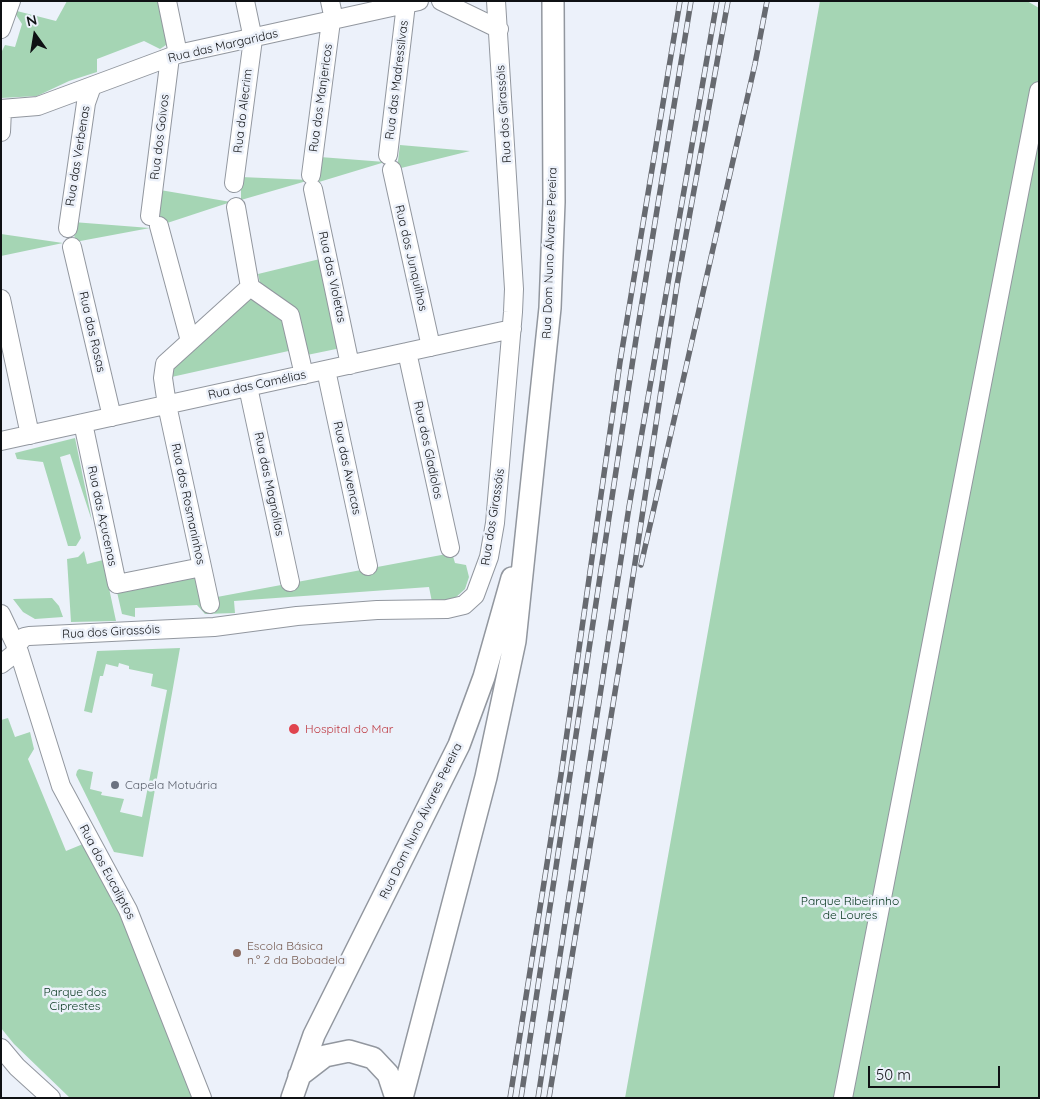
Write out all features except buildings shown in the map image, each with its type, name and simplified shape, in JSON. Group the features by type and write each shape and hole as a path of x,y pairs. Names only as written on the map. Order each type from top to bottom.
{"main road":[{"name":"Rua Dom Nuno Álvares Pereira","path":"402,1098 486,777 514,641 550,308 554,202 553,1"},
{"name":"Rua Dom Nuno Álvares Pereira","path":"292,1098 314,1035 459,745 484,677 525,534"},
{"path":"299,1076 325,1056 349,1051 373,1058 388,1074 396,1098"}],"street":[{"path":"1,29 11,1"},
{"name":"Rua dos Goivos","path":"167,1 174,56 155,221 190,341"},
{"name":"Rua do Alecrim","path":"234,183 253,39 245,1"},
{"name":"Rua dos Manjericos","path":"312,182 333,21 330,1"},
{"path":"441,1 498,29"},
{"name":"Rua dos Girassóis","path":"17,645 24,637 29,636 214,627 297,616 377,610 447,609 464,605 479,588 492,541 500,478 514,289 496,1"},
{"name":"Rua das Margaridas","path":"2,109 38,106 174,56 413,2"},
{"name":"Rua das Madressilvas","path":"390,162 413,2"},
{"name":"Rua das Verbenas","path":"68,228 86,103 92,86"},
{"path":"844,1098 1039,91"},
{"path":"1,132 2,109"},
{"name":"Rua dos Junquilhos","path":"390,162 431,347"},
{"name":"Rua das Violetas","path":"312,182 350,365"},
{"path":"236,207 250,288 290,314 304,375"},
{"name":"Rua das Rosas","path":"72,247 112,417"},
{"path":"190,341 250,288"},
{"path":"1,299 30,435"},
{"name":"Rua das Camélias","path":"1,441 512,329"},
{"name":"Rua dos Rosmaninhos","path":"190,341 164,364 162,378 210,604"},
{"name":"Rua dos Gladíolos","path":"407,352 450,548"},
{"name":"Rua das Avencas","path":"326,370 368,566"},
{"name":"Rua das Magnólias","path":"248,387 290,582"},
{"name":"Rua das Açucenas","path":"84,423 117,584 202,567"},
{"name":"Rua dos Eucaliptos","path":"1,614 17,645 61,786 128,910 202,1098"},
{"path":"1,664 14,654 17,645"},
{"path":"1,1048 17,1067 51,1098"}],"green space":[{"path":"67,1 161,1 169,43 160,49 144,41 97,59 97,72 69,81 37,96 1,98 1,53 5,45 15,47 22,24 13,10 56,21"},
{"name":"Parque Ribeirinho de Loures","path":"820,1 1027,1 1039,8 1039,1098 625,1098"},
{"path":"400,145 470,151 397,169"},
{"path":"320,157 385,162 319,182"},
{"path":"241,177 310,180 241,200"},
{"path":"160,190 231,202 152,228"},
{"path":"73,222 150,228 75,242"},
{"path":"1,234 63,243 1,256"},
{"path":"324,258 341,348 307,355 296,309 260,283 258,274"},
{"path":"251,291 287,316 293,350 167,378 167,366"},
{"path":"75,438 92,521 70,454 60,457 81,538 76,546 68,546 43,462 17,459 15,453"},
{"path":"84,551 87,564 103,560 116,621 71,622 67,559 78,557"},
{"path":"452,553 455,563 466,565 469,577 465,589 454,599 432,602 429,587 234,601 235,613 205,614 197,605 135,608 135,617 122,614 117,592 206,575 217,597"},
{"path":"52,598 59,606 63,617 35,619 23,612 13,599"},
{"path":"180,648 143,857 114,852 76,775 77,771 79,769 93,772 90,789 102,792 101,795 124,799 120,812 142,817 167,690 151,686 153,674 129,669 129,666 119,663 118,667 106,664 103,676 100,676 92,713 84,711 97,651"},
{"name":"Parque dos Ciprestes","path":"8,718 15,737 30,732 34,749 28,759 66,851 83,844 119,911 146,975 193,1098 70,1098 14,1044 1,1028 1,720"}],"railway":[{"path":"510,1098 561,775 620,362 680,1"},
{"path":"521,1098 636,339 691,1"},
{"path":"538,1098 629,507 717,1"},
{"path":"549,1098 622,649 677,285 728,1"},
{"path":"641,565 755,64 767,1"}],"place":[{"name":"Hospital do Mar","path":"294,729"},
{"name":"Capela Motuária","path":"115,785"},
{"name":"Escola Básica n.º 2 da Bobadela","path":"237,953"}]}
